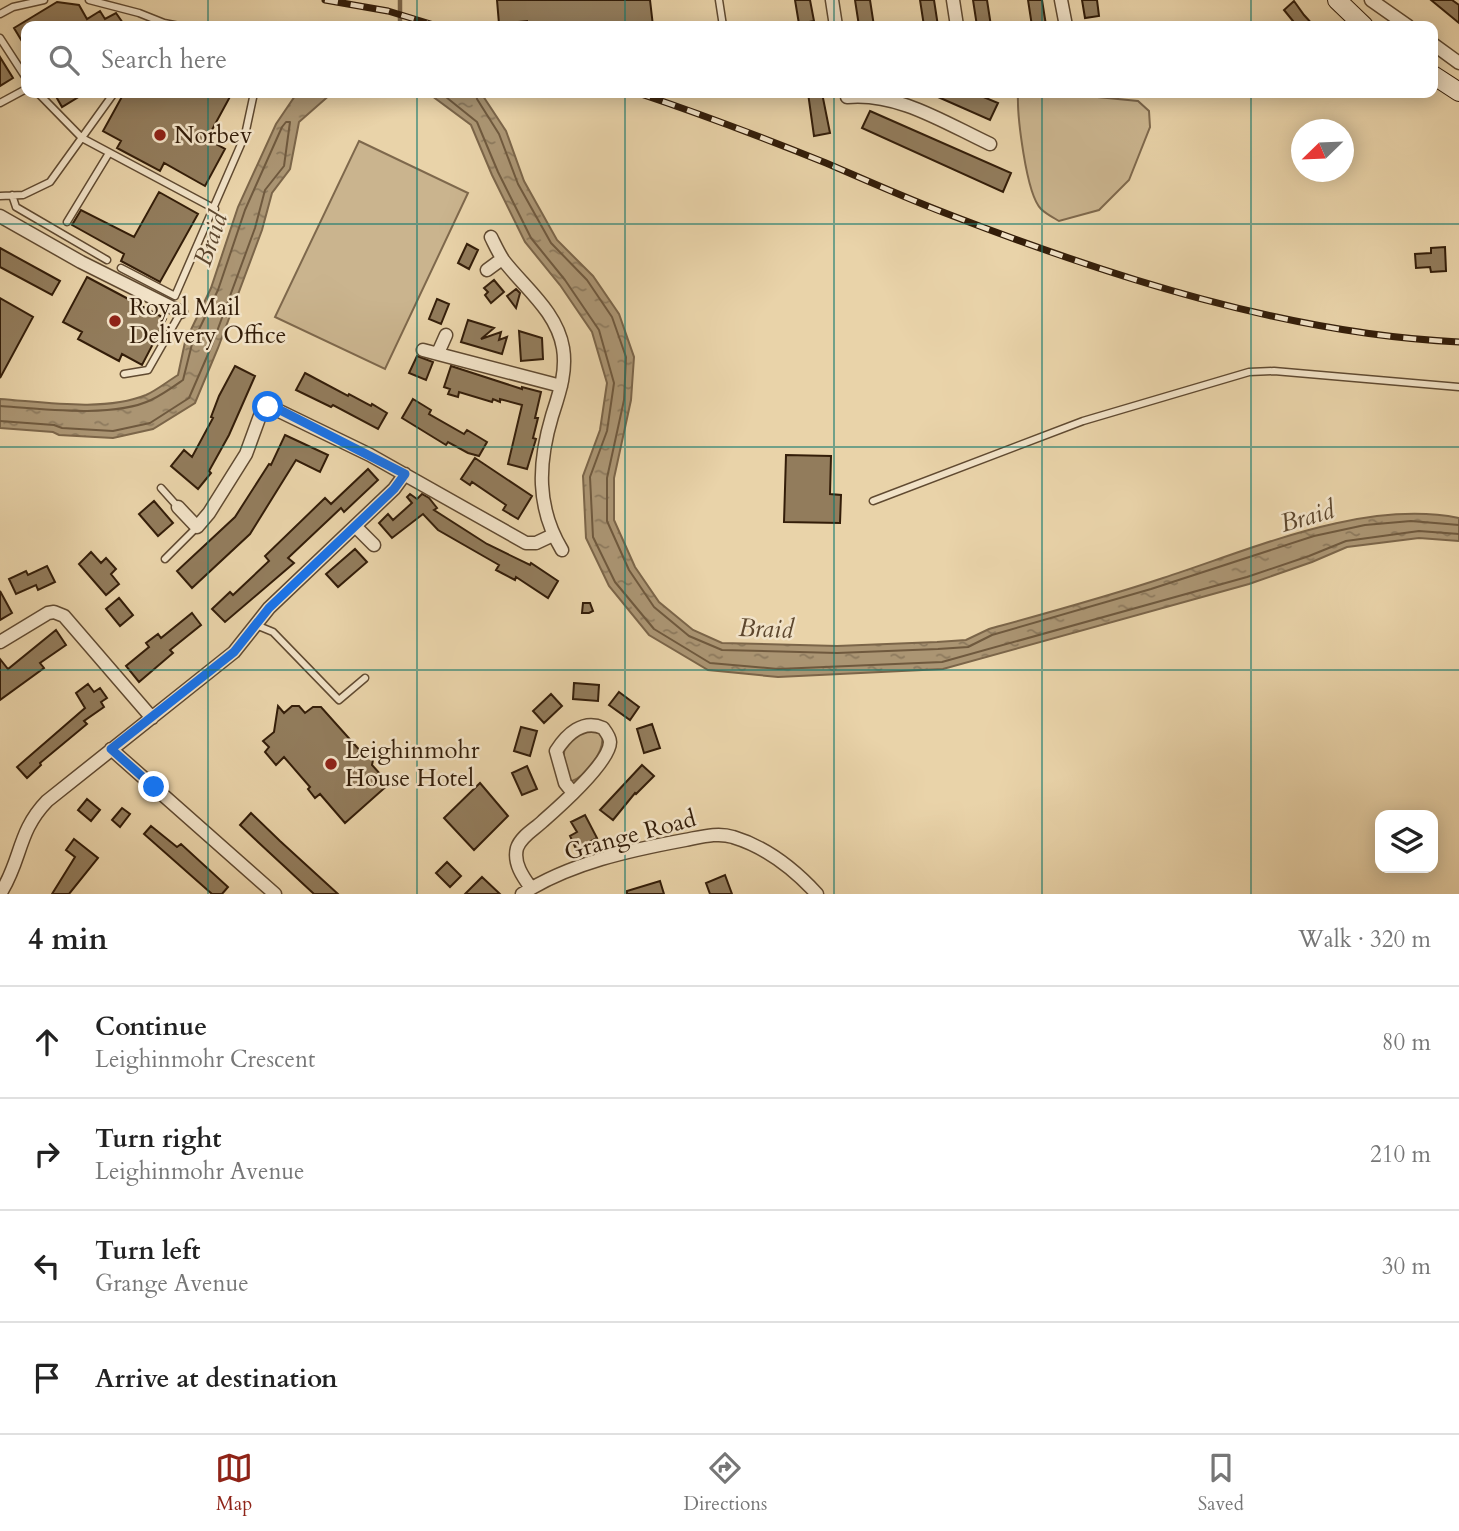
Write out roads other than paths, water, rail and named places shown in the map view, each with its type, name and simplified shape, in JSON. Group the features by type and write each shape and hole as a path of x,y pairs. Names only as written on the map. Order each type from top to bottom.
{"main road":[{"path":"1337,0 1358,21"},
{"path":"1438,78 1459,92"}],"street":[{"path":"832,0 835,21"},
{"path":"953,0 956,21"},
{"path":"1061,0 1065,21"},
{"path":"1364,21 1374,1 1401,21"},
{"path":"1438,48 1459,63"},
{"path":"886,98 990,144"},
{"path":"0,216 81,262 181,312"},
{"path":"491,237 502,259 546,309 563,346 561,386 541,459 541,493 553,535 562,550"},
{"path":"487,270 502,259"},
{"path":"438,353 446,335"},
{"path":"424,349 561,386"},
{"path":"178,506 197,527 209,513 246,454 259,417 268,407 282,411 405,474 526,543 553,535"},
{"path":"0,894 15,869 23,834 39,809 234,652 269,608 394,489 405,474"},
{"path":"355,526 374,545"},
{"path":"0,642 43,615 59,613 152,718"},
{"path":"527,891 518,865 518,845 573,793 608,751 608,734 603,728 595,725 584,726 572,732 556,751 565,783 573,793"},
{"path":"111,749 275,894"},
{"name":"Grange Road","path":"527,891 565,872 641,848 714,835 733,836 780,860 800,875 817,894"}],"lane":[{"path":"0,14 13,7 44,0"},
{"path":"89,0 139,13 156,21"},
{"path":"719,0 722,21"},
{"path":"0,38 21,70"},
{"path":"0,103 21,92"},
{"path":"43,98 82,138 215,209"},
{"path":"0,196 23,195 50,182 110,98"},
{"path":"121,268 175,296 245,135 253,98"},
{"path":"67,222 109,153"},
{"path":"12,195 16,207 107,260"},
{"path":"124,374 148,370 181,312"},
{"path":"873,501 1083,421 1249,372 1274,371 1459,387"},
{"path":"161,488 178,506"},
{"path":"165,559 197,527"},
{"path":"256,625 273,632 339,700 365,678"}],"water":[{"path":"294,98 326,98 299,122 290,169 272,193 262,230 195,403 153,429 113,438 0,428 0,399 93,405 112,403 146,395 178,375 185,342 211,288 238,207 276,124"},
{"path":"435,98 484,98 506,131 524,181 557,240 593,276 619,314 634,357 631,400 614,478 614,520 635,567 659,602 693,630 722,643 837,646 966,640 989,629 1120,592 1271,541 1347,521 1385,515 1422,514 1459,518 1459,541 1419,538 1347,547 1249,584 943,669 778,677 708,670 649,635 609,586 586,538 583,476 600,430 607,383 592,332 560,285 525,242 471,125"}],"waterway":[{"path":"400,0 400,21"}],"railway":[{"path":"325,0 388,11 421,21"},
{"path":"652,98 779,144 1013,239 1138,281 1266,315 1330,328 1459,342"}],"place":[{"name":"Norbev","path":"160,135"},
{"name":"Royal Mail Delivery Office","path":"115,321"},
{"name":"Leighinmohr House Hotel","path":"331,764"}],"water label":[{"name":"Braid","path":"210,239"},
{"name":"Braid","path":"1307,516"},
{"name":"Braid","path":"766,628"}]}
